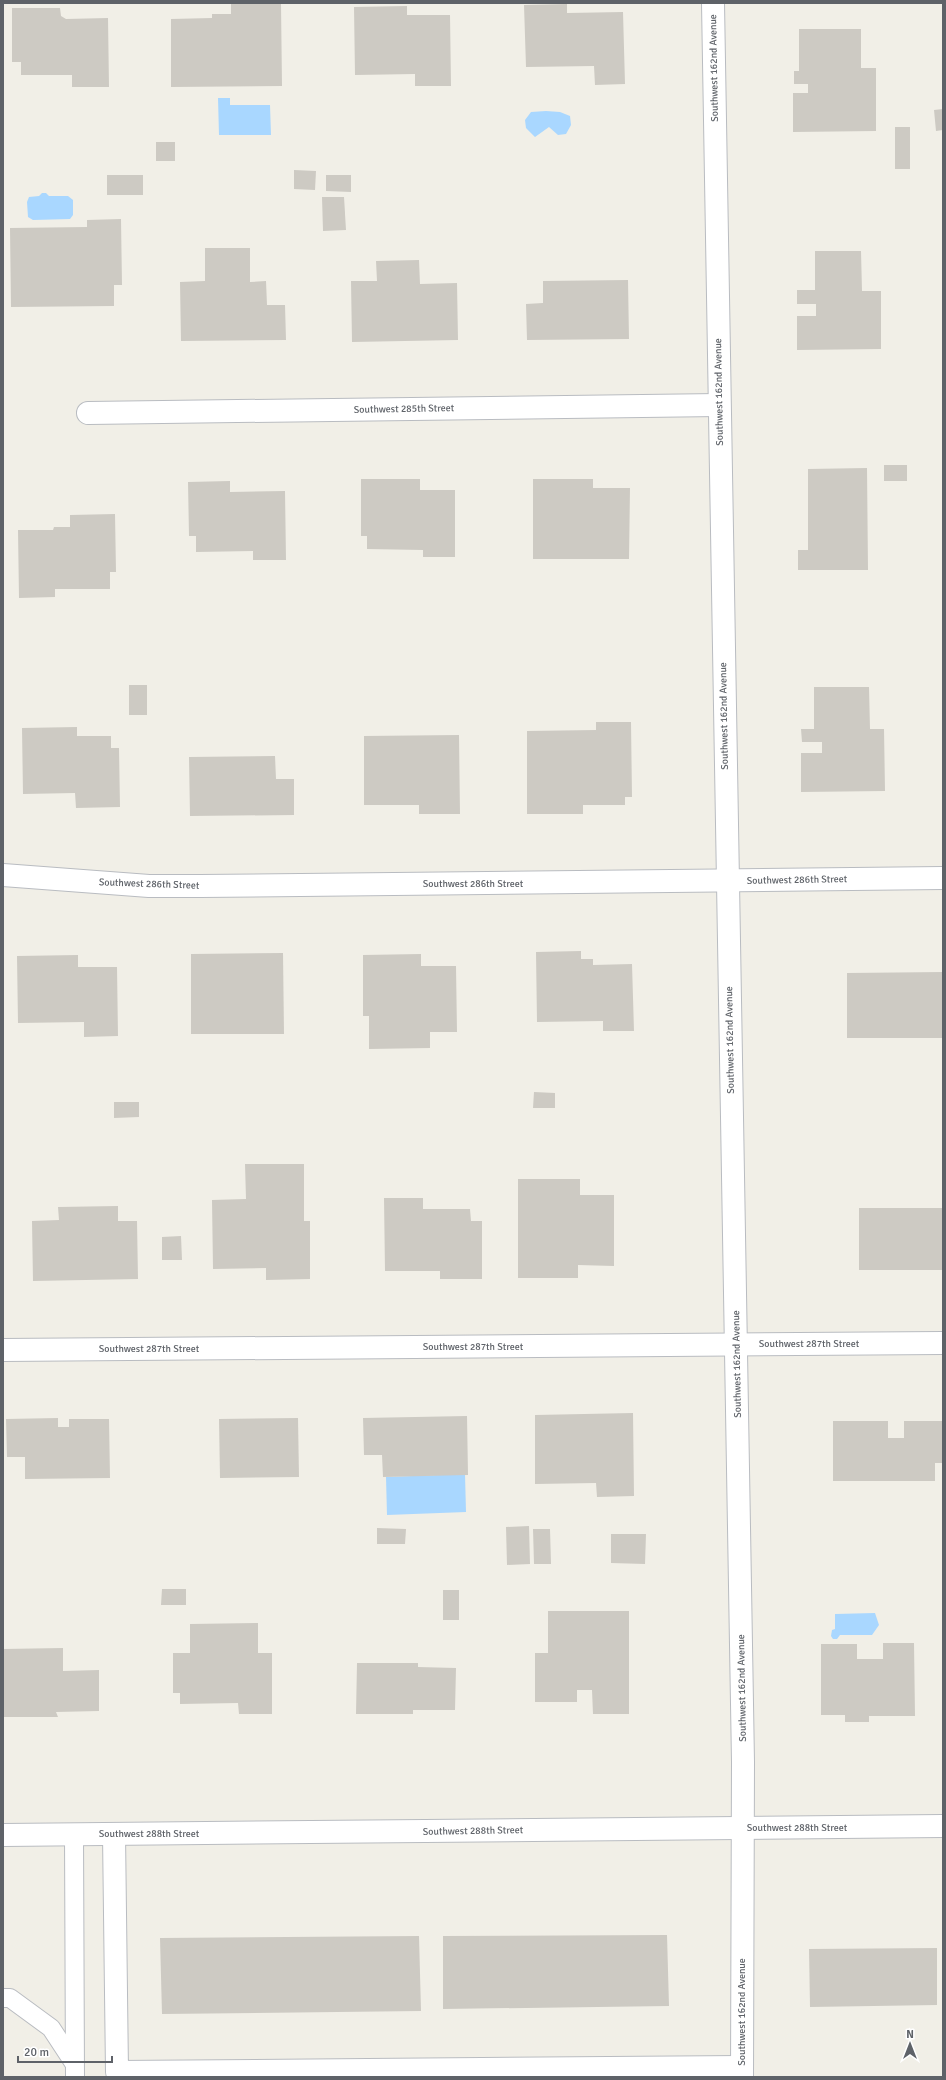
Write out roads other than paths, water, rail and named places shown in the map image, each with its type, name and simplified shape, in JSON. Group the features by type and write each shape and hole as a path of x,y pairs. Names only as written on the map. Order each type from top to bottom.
{"street":[{"name":"Southwest 162nd Avenue","path":"713,3 727,882 737,1345 742,1828 742,2072"},
{"name":"Southwest 285th Street","path":"88,413 719,405"},
{"name":"Southwest 286th Street","path":"3,875 149,886 727,882 943,878"},
{"name":"Southwest 287th Street","path":"3,1350 943,1343"},
{"name":"Southwest 288th Street","path":"3,1834 943,1826"},
{"path":"114,1834 117,2075 742,2072"}],"lane":[{"path":"74,1834 74,2070"},
{"path":"3,1998 10,1998 51,2028 74,2070"}],"water":[{"path":"218,98 230,98 230,105 270,105 271,135 219,135"},
{"path":"531,112 560,112 570,116 571,125 566,134 558,135 549,127 535,137 526,128 525,120"},
{"path":"42,193 46,193 49,196 68,196 73,200 73,215 70,219 33,220 28,217 27,202 29,197 39,196"},
{"path":"465,1474 466,1512 387,1515 386,1477"},
{"path":"875,1613 879,1625 872,1635 840,1635 837,1639 833,1639 831,1636 832,1630 835,1629 835,1614"}]}
